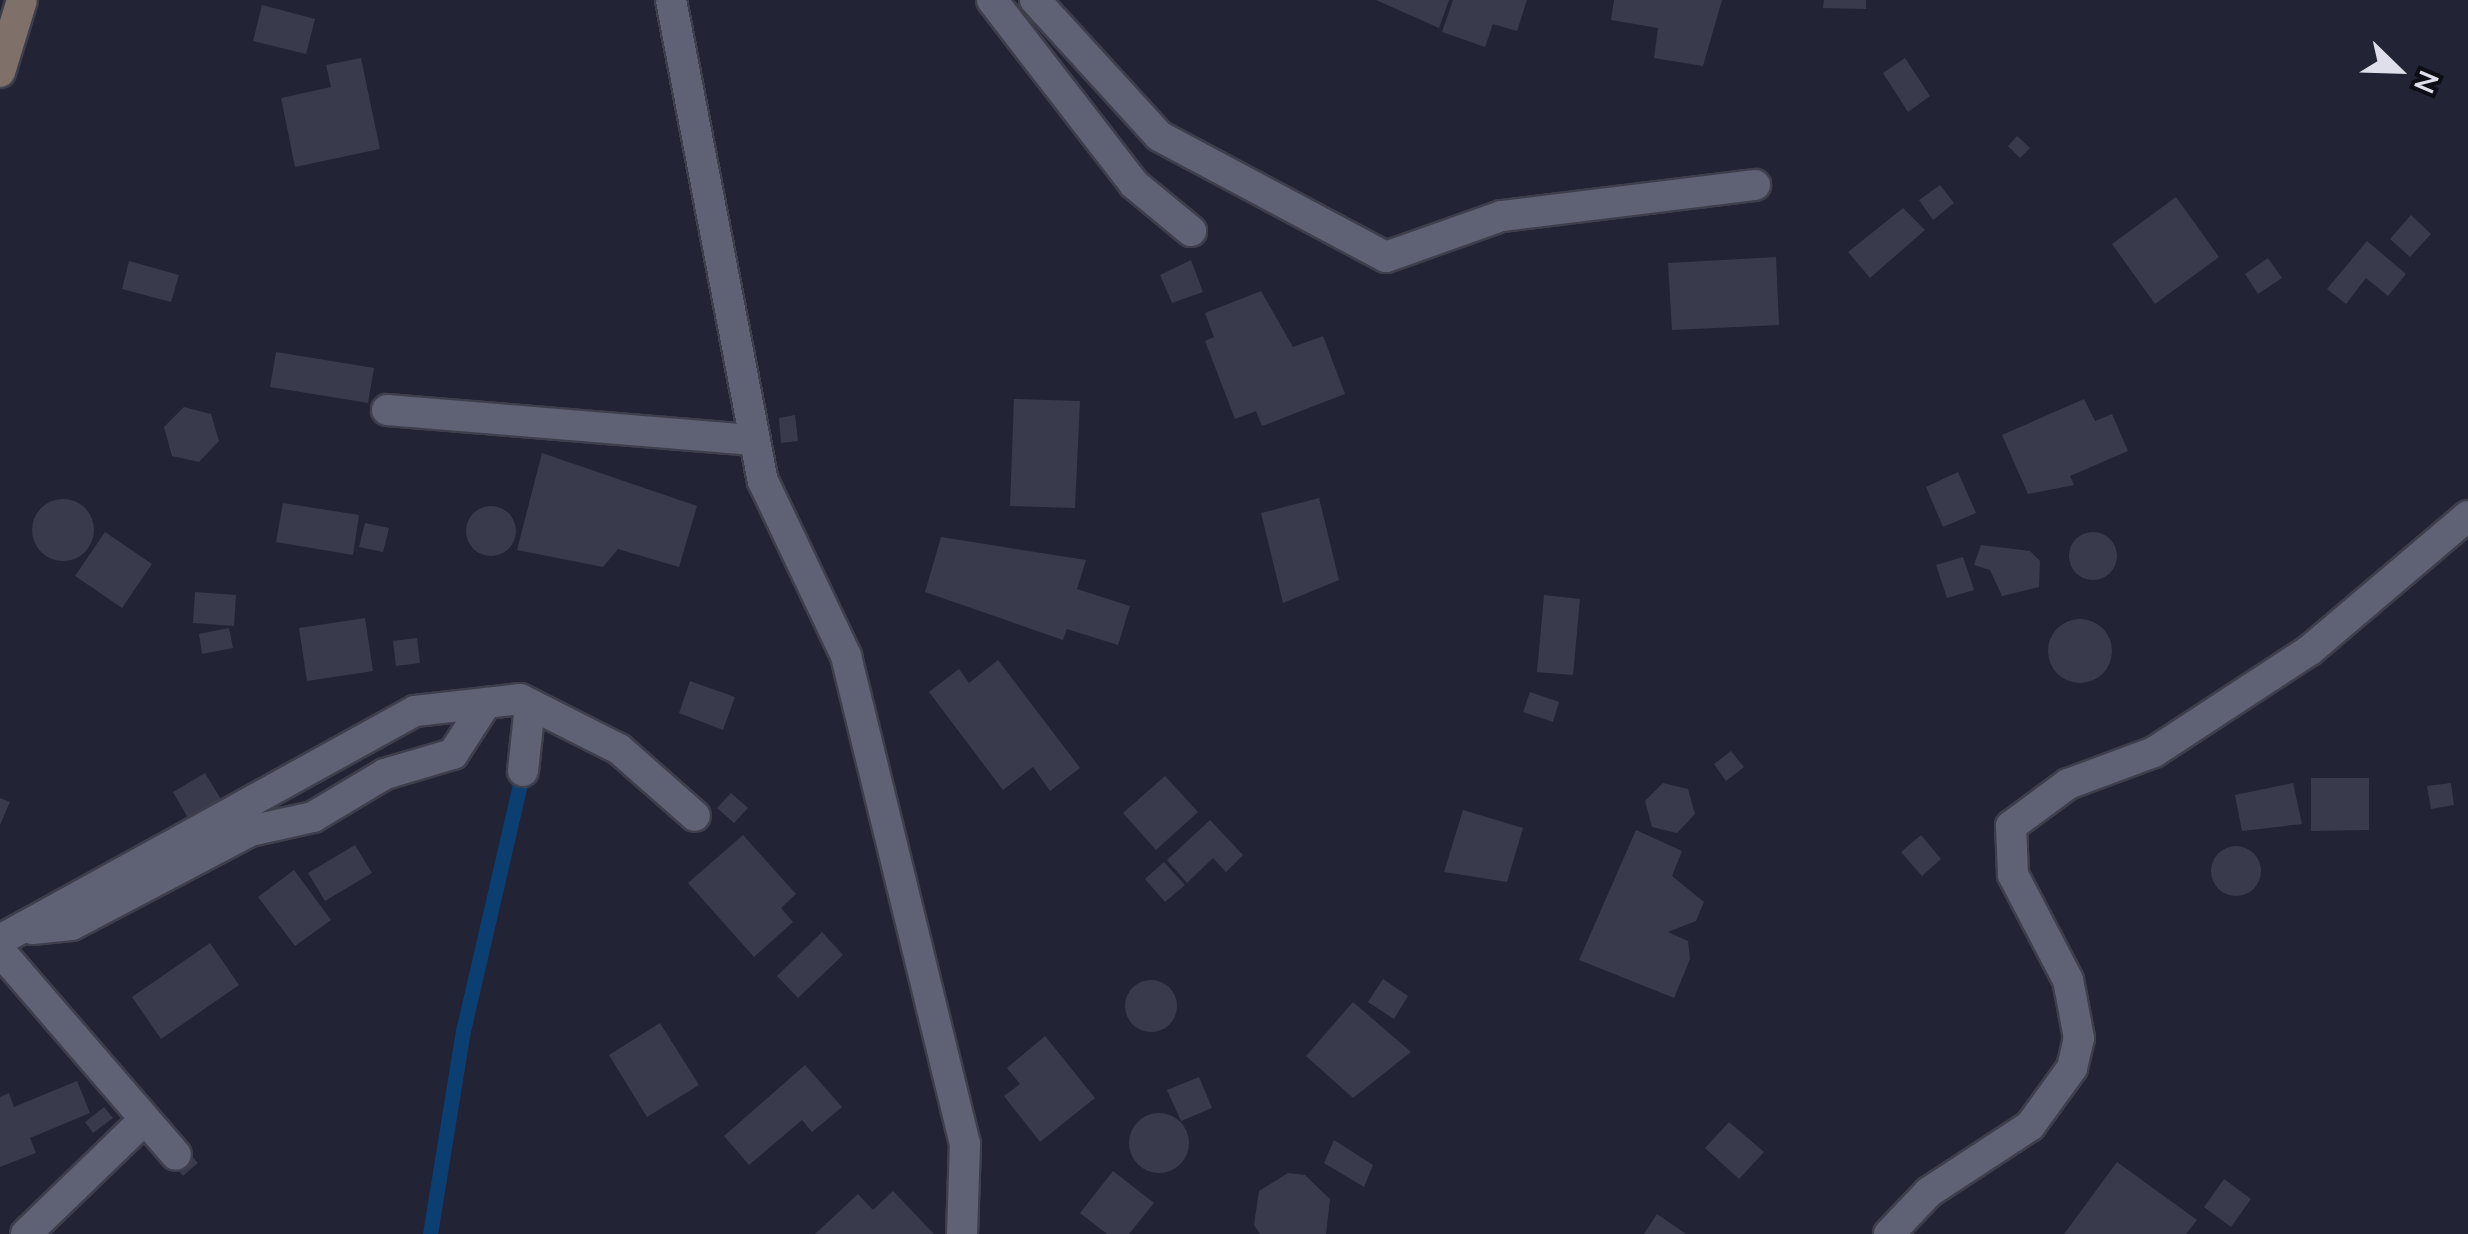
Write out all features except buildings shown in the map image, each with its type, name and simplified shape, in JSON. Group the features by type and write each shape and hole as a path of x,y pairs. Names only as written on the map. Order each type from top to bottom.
{"street":[{"path":"0,72 22,0"},
{"path":"671,0 763,481 846,656 965,1144 962,1234"},
{"path":"992,0 1134,184 1192,231"},
{"path":"1035,0 1159,136 1386,256 1502,216 1755,185"},
{"path":"387,410 754,440"},
{"path":"1889,1234 1929,1192 2030,1126 2072,1068 2079,1038 2068,980 2013,874 2011,826 2068,784 2154,752 2310,650 2468,516"},
{"path":"6,941 72,925 250,831 312,817 385,774 453,754 486,703"},
{"path":"6,941 416,710 486,703 530,705 618,749 695,816"},
{"path":"523,771 530,705"},
{"path":"6,941 176,1156"},
{"path":"26,1234 145,1119"}],"waterway":[{"path":"430,1234 463,1031 523,771"}]}
